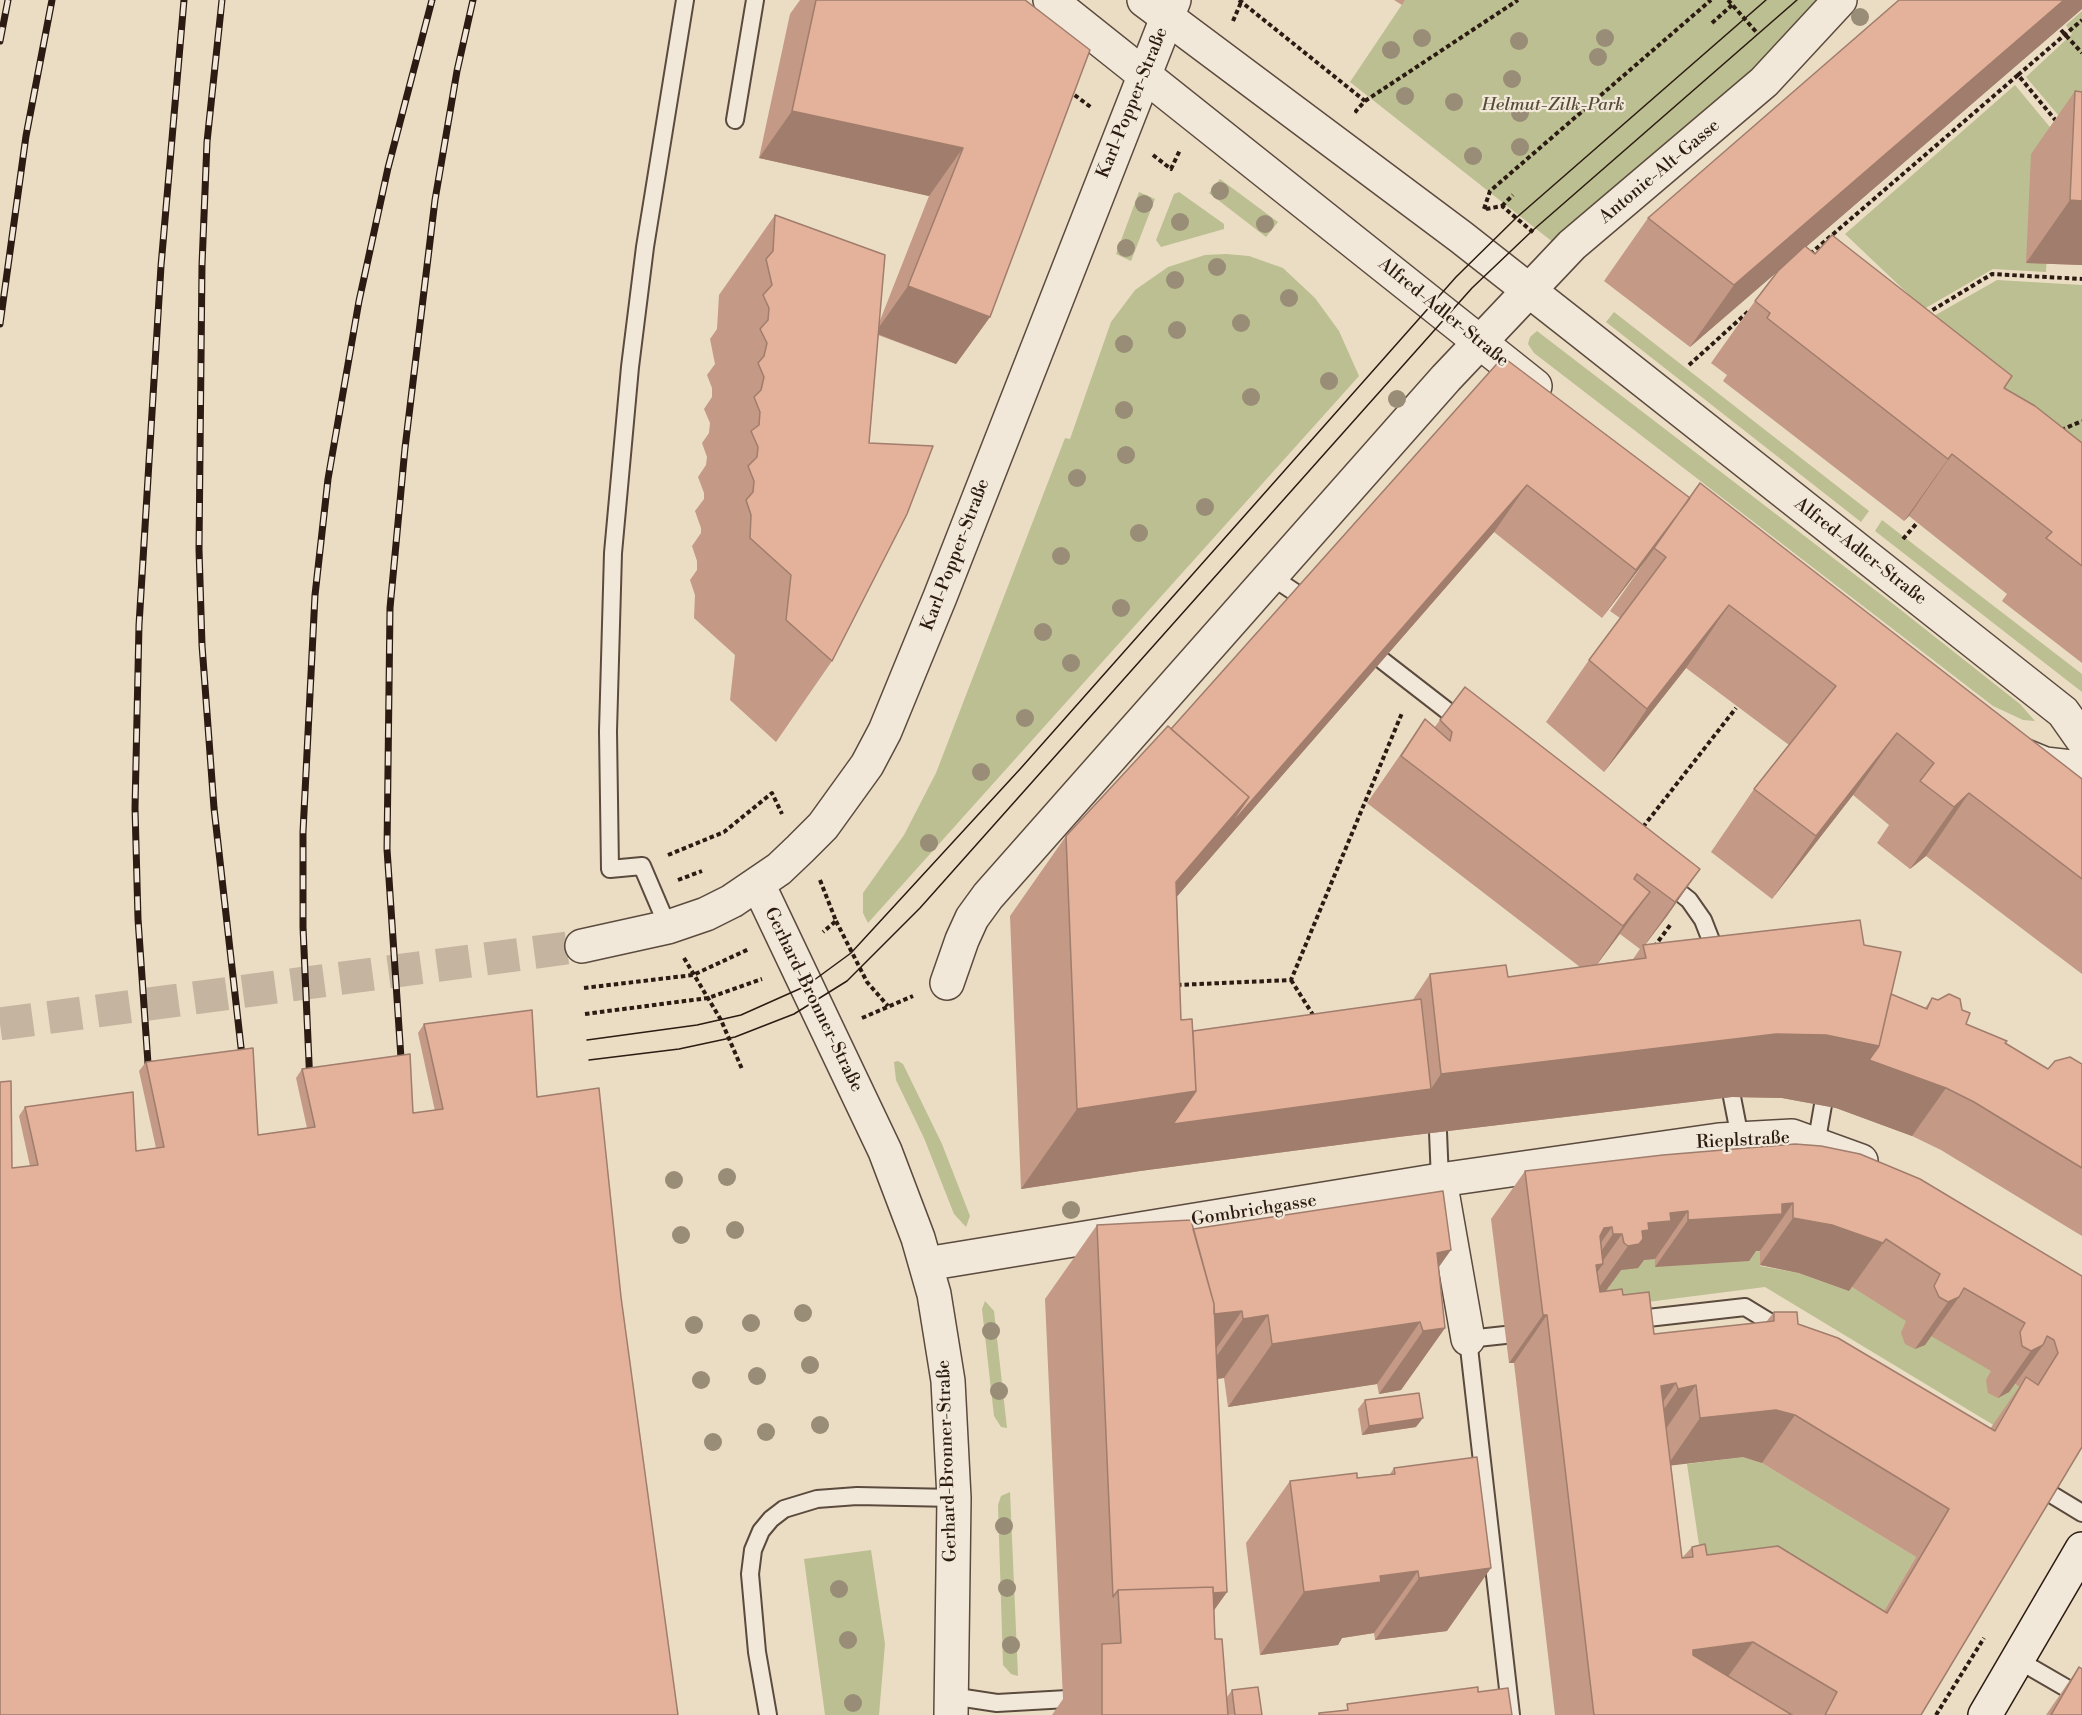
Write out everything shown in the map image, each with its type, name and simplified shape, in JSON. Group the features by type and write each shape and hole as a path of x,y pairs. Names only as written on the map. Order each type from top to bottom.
{"street":[{"name":"Alfred-Adler-Straße","path":"1050,0 1560,405"},
{"name":"Antonie-Alt-Gasse","path":"1479,342 1572,245 1708,132 1771,76 1840,0"},
{"name":"Karl-Popper-Straße","path":"582,946 668,927 706,914 758,884 779,868 823,826 867,765 885,731 940,597 1144,76 1162,6"},
{"name":"Alfred-Adler-Straße","path":"1162,6 1461,237 2063,712 2082,739"},
{"path":"947,983 972,918 988,896 1479,342"},
{"path":"2000,746 2045,764 2082,768"},
{"name":"Gerhard-Bronner-Straße","path":"758,884 885,1151 926,1264 934,1294 948,1381 954,1498 951,1706"},
{"name":"Rieplstraße","path":"1440,1180 1740,1138 1792,1136 1870,1165 1890,1177"},
{"path":"1440,1180 1468,1339"},
{"name":"Gombrichgasse","path":"926,1264 1294,1215 1440,1180"},
{"path":"1985,1715 2082,1549"}],"lane":[{"path":"668,927 642,866 610,869 608,731 613,553 630,367 645,247 685,0"},
{"path":"735,120 755,0"},
{"path":"1272,577 1299,595"},
{"path":"1383,661 1478,735"},
{"path":"1653,871 1689,900 1703,920 1712,943 1717,974"},
{"path":"1732,1096 1740,1138"},
{"path":"1816,1144 1823,1106"},
{"path":"1438,1132 1440,1180"},
{"path":"1610,1323 1745,1307 1796,1338"},
{"path":"1505,1335 1468,1339 1511,1715"},
{"path":"2049,1493 2082,1513"},
{"path":"768,1715 755,1634 750,1574 753,1550 761,1531 771,1519 784,1509 816,1499 857,1496 954,1498"},
{"path":"2018,1660 2082,1697"},
{"path":"951,1706 1104,1697"}],"path":[{"path":"1239,0 1365,101"},
{"path":"1365,118 1356,111 1365,101 1518,0"},
{"path":"1477,216 1484,209 1490,191 1710,0"},
{"path":"1712,23 1732,5"},
{"path":"1805,259 2082,20"},
{"path":"2061,30 2082,53"},
{"path":"2018,75 2057,122 2065,122"},
{"path":"1157,158 1171,169 1178,153"},
{"path":"1477,204 1484,209 1502,206 1513,195"},
{"path":"1502,206 1538,236"},
{"path":"1825,232 1838,243"},
{"path":"1924,315 1992,274 2082,279"},
{"path":"1689,365 1755,304"},
{"path":"2050,434 2082,421"},
{"path":"1291,980 1413,685"},
{"path":"1640,830 1736,708"},
{"path":"1647,955 1689,900"},
{"path":"836,921 867,982 888,1006"},
{"path":"668,927 708,998 742,1069"},
{"path":"584,988 693,975 741,955 779,927"},
{"path":"1173,985 1291,980"},
{"path":"1291,980 1318,1022"},
{"path":"585,1014 708,998 758,982"},
{"path":"864,1017 947,983"}],"green space":[{"name":"Helmut-Zilk-Park","path":"1405,0 1820,0 1756,72 1554,243 1350,82"},
{"path":"2082,11 2082,116 2059,116 2026,77 2072,34 2066,25"},
{"path":"2015,85 2054,132 2046,272 1993,269 1924,309 1845,234"},
{"path":"1220,179 1278,222 1266,237 1209,193"},
{"path":"1139,192 1155,199 1131,261 1116,254"},
{"path":"1179,192 1224,224 1224,229 1161,247 1156,240 1174,194"},
{"path":"1205,255 1249,256 1283,268 1315,298 1339,331 1359,376 868,923 863,913 863,893 904,835 936,773 1065,438 1070,439 1111,322 1135,290 1168,267"},
{"path":"1997,280 2082,285 2082,495 1925,321"},
{"path":"1614,312 1869,511 1861,522 1606,322"},
{"path":"1537,331 1892,603 2020,704 2035,721 2023,720 1993,706 1534,353 1528,344 1530,337"},
{"path":"1882,520 2082,674 2082,692 1875,531"},
{"path":"898,1061 903,1064 942,1144 970,1216 966,1227 954,1214 924,1138 896,1080 894,1062"},
{"path":"1760,1251 1760,1266 1799,1273 1849,1291 1852,1287 2021,1388 2005,1432 1765,1287 1569,1312 1605,1292 1609,1287 1609,1279 1615,1271 1637,1260 1655,1259 1655,1267 1748,1261 1748,1252"},
{"path":"985,1301 994,1311 1007,1428 1001,1427 994,1416 982,1309"},
{"path":"1743,1457 1762,1463 1916,1557 1859,1653 1705,1585 1687,1464"},
{"path":"1010,1492 1018,1676 1011,1674 1003,1665 998,1505 1001,1496"},
{"path":"871,1550 885,1644 879,1715 825,1715 804,1559"}],"building":[{"path":"816,0 1025,0 1090,50 990,317 908,286 963,148 792,111"},
{"path":"1899,0 2064,0 1734,285 1648,218"},
{"path":"2075,91 2082,92 2082,201 2070,200"},
{"path":"775,215 885,255 869,443 933,446 907,514 832,661 786,620 791,575 750,538 751,515 746,500 753,492 754,481 748,466 757,457 758,447 751,431 759,425 760,412 754,397 761,390 764,377 758,363 764,356 767,343 760,329 768,320 769,308 763,295 772,285 766,259 773,251"},
{"path":"1832,235 2012,376 2004,388 2035,406 2082,443 2082,566 2046,538 2052,532 1952,454 1948,459 1767,318 1770,313 1755,301 1778,271 1805,246 1815,254"},
{"path":"1503,357 1690,498 1636,570 1527,485 1226,830 1249,797 1171,729"},
{"path":"1700,483 2082,779 2082,879 1969,793 1954,807 1920,781 1934,763 1897,733 1816,836 1754,789 1836,686 1729,605 1647,709 1589,660 1666,557 1654,548"},
{"path":"1465,687 1700,869 1675,902 1637,874 1634,879 1650,892 1623,926 1401,756 1425,719 1450,741 1452,732 1440,720"},
{"path":"1168,726 1249,797 1176,882 1181,1020 1192,1019 1196,1091 1077,1109 1066,836"},
{"path":"1860,920 1864,945 1901,952 1879,1046 1826,1035 1776,1034 1441,1074 1430,974 1506,965 1508,977 1646,958 1643,945"},
{"path":"1891,994 1927,1009 1932,998 1938,1000 1949,994 1960,999 1962,1010 1970,1013 1966,1024 2007,1041 2005,1043 2048,1069 2055,1061 2070,1057 2082,1064 2082,1168 1974,1102 1946,1088 1869,1060 1879,1046"},
{"path":"1421,999 1431,1089 1173,1124 1196,1091 1193,1031"},
{"path":"532,1010 537,1097 599,1088 621,1297 678,1715 0,1715 0,1082 11,1081 12,1168 38,1165 25,1107 133,1092 136,1151 164,1147 146,1062 253,1048 258,1135 315,1127 302,1069 410,1054 413,1113 443,1109 424,1024"},
{"path":"1795,1144 1821,1146 1860,1154 1920,1179 2082,1276 2082,1447 1921,1715 1825,1715 1837,1692 1753,1642 1693,1650 1693,1655 1792,1715 1594,1715 1547,1315 1543,1315 1525,1171 1663,1155","holes":["1793,1203 1793,1218 1832,1225 1883,1243 1886,1239 1940,1274 1934,1286 1939,1297 1948,1302 1959,1297 1964,1288 2025,1323 2020,1332 2022,1346 2031,1351 2043,1345 2047,1336 2054,1340 2058,1353 2038,1385 2026,1377 1995,1431 1838,1338 1798,1324 1797,1312 1774,1312 1774,1321 1654,1334 1649,1292 1623,1295 1622,1289 1600,1292 1596,1265 1603,1264 1600,1236 1604,1228 1612,1227 1613,1234 1622,1234 1624,1243 1628,1246 1639,1244 1643,1239 1642,1231 1649,1230 1648,1223 1671,1221 1670,1213 1688,1211 1688,1220 1782,1214 1782,1204","1676,1383 1678,1389 1696,1385 1700,1418 1776,1410 1795,1415 1949,1509 1887,1613 1778,1546 1707,1555 1705,1544 1692,1547 1693,1557 1682,1558 1661,1386"]},
{"path":"1443,1191 1451,1250 1437,1253 1445,1328 1423,1331 1420,1322 1272,1344 1268,1315 1243,1319 1242,1311 1214,1314 1214,1304 1193,1229"},
{"path":"1191,1220 1214,1304 1227,1592 1213,1593 1213,1587 1118,1590 1113,1597 1097,1225"},
{"path":"1419,1393 1423,1418 1369,1426 1365,1400"},
{"path":"1477,1457 1491,1568 1419,1578 1418,1571 1380,1576 1381,1582 1304,1592 1290,1481 1357,1473 1357,1478 1395,1474 1394,1468"},
{"path":"1213,1587 1215,1639 1222,1639 1228,1715 1102,1715 1102,1644 1121,1643 1118,1590"},
{"path":"2079,1667 2082,1669 2082,1715 2051,1715"},
{"path":"1258,1687 1262,1715 1235,1715 1232,1690"},
{"path":"1478,1687 1478,1692 1508,1688 1512,1715 1319,1715 1319,1713 1348,1710 1347,1704"}],"tunnel":[{"path":"0,1024 582,946"}],"tram line":[{"path":"587,1040 697,1025 741,1015 806,986 851,953 1021,768 1456,277 1516,218 1766,0"},
{"path":"589,1060 679,1049 735,1037 794,1014 847,981 920,908 1472,288 1532,231 1797,0"}],"railway":[{"path":"0,41 8,0"},
{"path":"0,324 26,136 52,0"},
{"path":"149,1078 138,919 135,808 139,625 161,266 184,0"},
{"path":"222,0 207,142 202,265 199,549 202,645 214,808 243,1065"},
{"path":"310,1085 303,927 303,832 315,595 328,479 359,301 388,168 432,0"},
{"path":"402,1073 387,849 390,608 405,448 435,200 457,71 473,0"}]}
